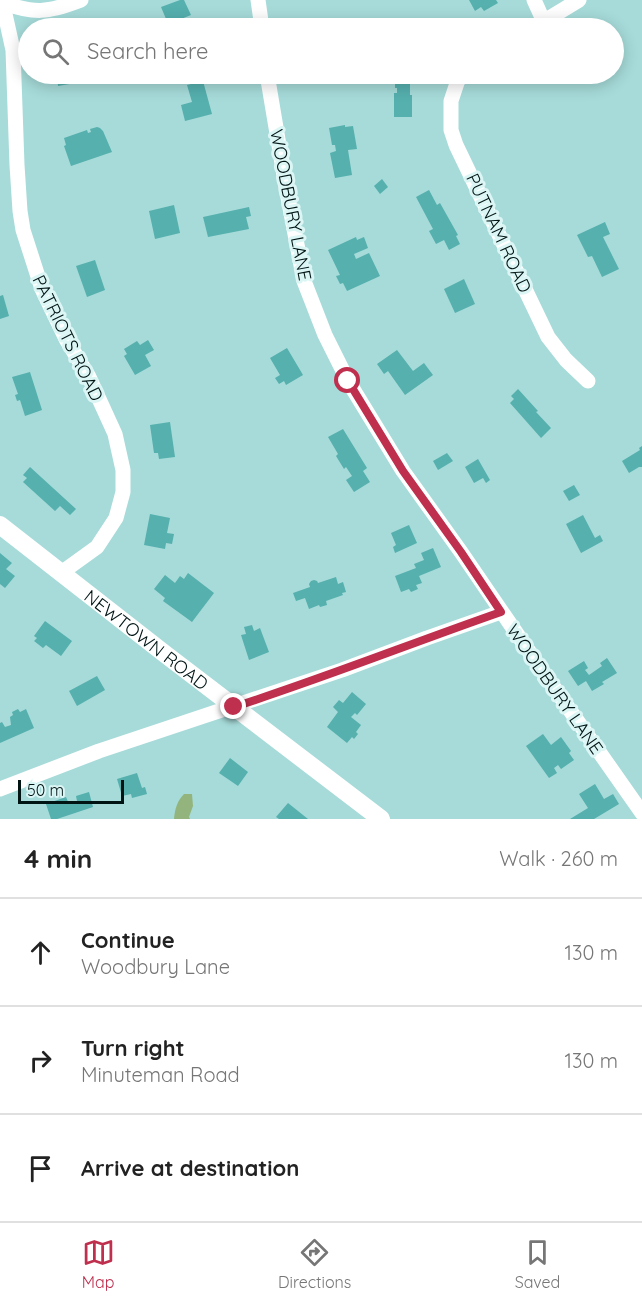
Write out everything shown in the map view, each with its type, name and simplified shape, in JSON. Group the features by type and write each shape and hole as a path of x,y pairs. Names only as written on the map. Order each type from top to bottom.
{"street":[{"path":"0,4 35,11 51,10 81,0"},
{"path":"258,0 261,18"},
{"path":"534,0 538,18"},
{"path":"550,18 579,0"},
{"name":"PATRIOTS ROAD","path":"0,4 5,14 13,50 17,165 23,230 42,289 66,339 89,377 115,434 123,470 123,492 116,518 97,547 61,573"},
{"name":"WOODBURY LANE","path":"269,84 304,281 325,335 348,381 397,462 642,813"},
{"name":"PUTNAM ROAD","path":"457,84 451,101 451,130 456,144 548,338 566,360 588,381"},
{"name":"NEWTOWN ROAD","path":"0,525 381,819"},
{"path":"0,789 99,751 342,670 501,612"}],"shaded area":[{"path":"184,794 192,794 193,806 190,819 174,819 177,805"}],"building":[{"path":"184,0 191,15 184,18 166,18 161,7"},
{"path":"469,0 496,0 498,3 484,11 481,7 475,11"},
{"path":"204,84 212,114 185,121 181,105 192,102 187,85"},
{"path":"395,84 410,84 412,117 394,117 394,93 397,93 397,88"},
{"path":"345,125 345,127 353,126 357,149 348,150 352,175 335,178 330,153 336,151 335,145 332,145 329,128"},
{"path":"97,127 103,131 112,152 71,166 64,146 66,145 64,138 87,130 88,133 91,132 90,129"},
{"path":"382,179 388,187 380,194 374,186"},
{"path":"429,190 437,205 440,203 458,235 456,236 460,244 449,250 444,240 436,244 429,231 433,229 416,197"},
{"path":"174,205 180,233 155,239 149,211"},
{"path":"249,207 251,216 246,217 249,229 208,237 203,217"},
{"path":"605,222 610,234 603,237 619,269 602,277 592,256 588,257 577,235"},
{"path":"356,237 357,240 364,237 368,248 354,254 356,259 369,253 380,276 347,291 336,276 340,275 328,250"},
{"path":"95,260 105,290 87,297 76,266"},
{"path":"464,279 475,304 455,313 444,289"},
{"path":"3,295 9,316 0,319 0,296"},
{"path":"148,340 154,350 145,355 151,366 135,375 124,356 127,354 124,349 137,341 140,345"},
{"path":"287,348 303,375 286,385 284,381 279,384 275,378 280,375 270,358"},
{"path":"397,350 413,371 424,363 433,375 405,395 388,371 384,374 377,364"},
{"path":"30,372 42,410 25,416 20,400 17,401 15,395 18,394 12,377"},
{"path":"518,389 551,428 541,438 510,403 514,399 511,396"},
{"path":"170,422 175,457 159,459 158,453 154,453 150,425"},
{"path":"343,429 367,468 363,471 370,482 354,492 346,480 352,476 346,467 344,469 336,456 338,454 328,437"},
{"path":"642,446 642,467 629,473 622,461 640,450"},
{"path":"447,453 453,461 438,470 433,461"},
{"path":"478,459 490,480 486,483 483,478 474,483 465,467"},
{"path":"30,467 76,509 70,515 60,506 55,511 23,482 27,478 23,475"},
{"path":"574,485 580,495 569,501 563,491"},
{"path":"150,514 170,518 167,533 174,534 172,544 166,543 165,549 144,545"},
{"path":"583,515 595,538 600,535 603,541 581,553 566,524"},
{"path":"409,525 417,543 395,553 393,547 396,545 391,533"},
{"path":"433,548 441,567 419,576 422,583 416,585 418,589 401,592 395,576 416,568 414,564 424,560 421,553"},
{"path":"0,553 12,563 6,569 15,576 5,588 0,584"},
{"path":"188,573 214,593 192,622 163,601 165,598 154,589 165,575 175,583 180,576 184,579"},
{"path":"336,577 338,584 343,582 346,592 326,601 327,605 309,609 305,598 296,601 293,593 310,587 311,581 318,583"},
{"path":"45,621 72,641 61,656 46,645 43,648 34,641 37,638 34,636"},
{"path":"252,625 254,631 260,628 269,652 249,660 241,635 246,634 244,627"},
{"path":"607,658 617,673 592,691 586,681 578,686 568,671 584,661 588,668 585,670 589,675 602,666 600,663"},
{"path":"97,676 105,690 77,706 69,691"},
{"path":"352,692 366,704 357,715 355,713 351,717 361,725 356,732 358,734 347,743 327,727 338,712 333,707 339,700 343,703"},
{"path":"18,709 20,712 26,709 34,728 0,743 0,723 2,722 5,727 11,725 12,712"},
{"path":"543,734 551,745 561,737 571,751 569,753 574,760 561,769 558,765 554,768 557,773 549,778 526,746"},
{"path":"230,758 248,772 238,786 219,773"},
{"path":"137,773 142,788 145,787 147,794 132,798 131,794 122,796 117,779"},
{"path":"595,784 604,799 613,794 619,804 594,819 570,819 588,808 579,794"},
{"path":"89,792 93,807 51,819 46,804 66,797 69,804 77,801 76,796"},
{"path":"288,803 308,819 279,819 276,817"}],"route":[{"path":"234,707 501,612 403,471 348,381"}]}
